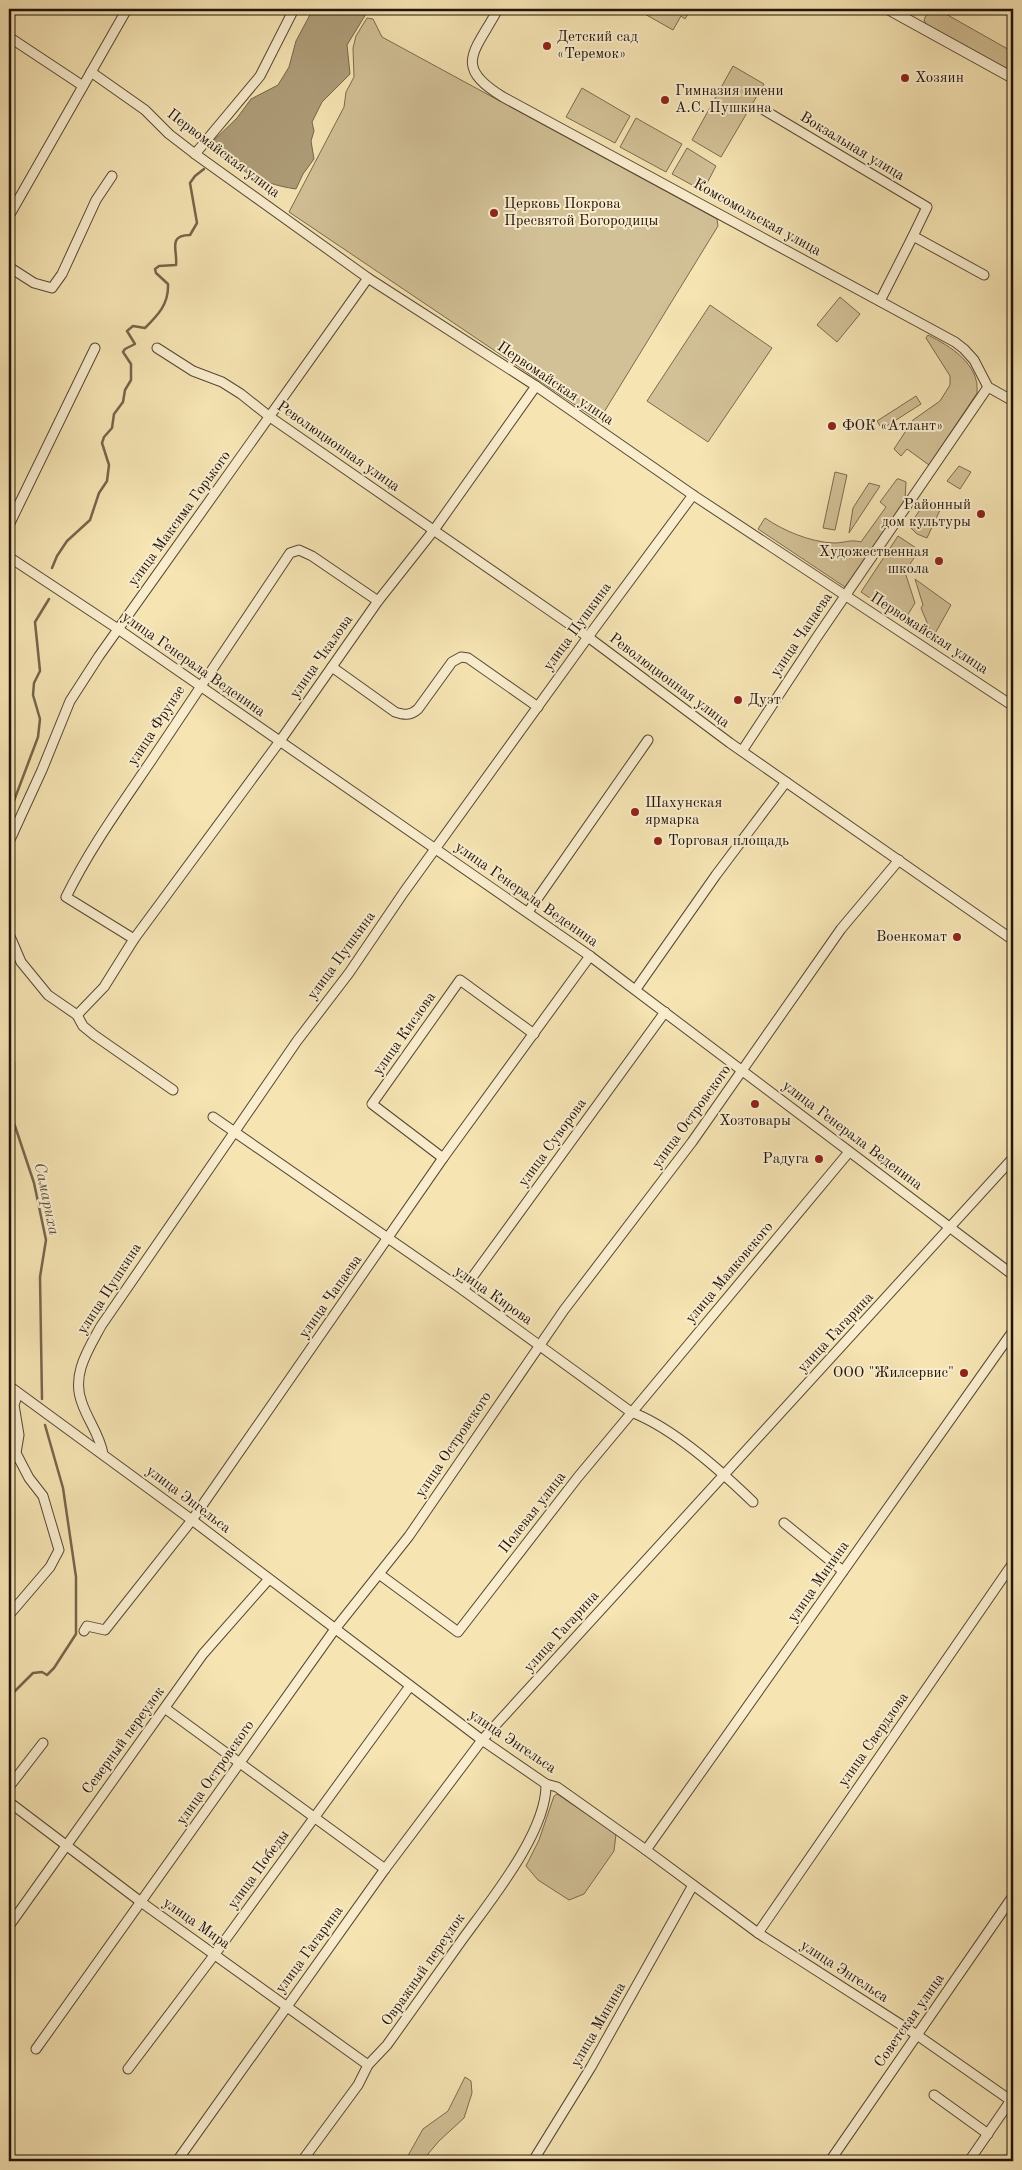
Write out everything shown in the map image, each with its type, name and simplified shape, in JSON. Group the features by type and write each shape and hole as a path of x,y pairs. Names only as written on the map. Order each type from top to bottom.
{"street":[{"path":"9,216 127,9"},
{"path":"195,154 260,76 294,9"},
{"name":"Комсомольская улица","path":"498,9 471,62 474,73 481,82 502,96 880,301 964,349 974,360 988,387"},
{"path":"888,9 1013,78"},
{"path":"9,37 83,86"},
{"name":"Первомайская улица","path":"91,72 145,110 169,134 195,154 368,278 536,386 693,495 1013,705"},
{"name":"Вокзальная улица","path":"764,110 927,207 913,236"},
{"path":"9,267 34,283 52,288 62,274 96,200 112,176"},
{"path":"880,301 913,236 984,275"},
{"name":"улица Максима Горького","path":"9,842 42,770 70,701 118,629 368,278"},
{"path":"9,525 95,348"},
{"name":"Революционная улица","path":"157,348 193,371 222,382 242,394 270,417 588,637 742,751 1013,940"},
{"name":"улица Чкалова","path":"77,1015 104,987 134,940 280,742 378,601 434,530 536,386"},
{"path":"988,387 1013,400"},
{"name":"улица Чапаева","path":"742,751 845,595 988,387"},
{"name":"улица Пушкина","path":"103,1454 101,1444 81,1402 79,1384 81,1364 101,1326 297,1041 349,973 435,849 693,495"},
{"name":"улица Фрунзе","path":"134,940 66,897 83,862 290,553 294,550 299,550 312,556 378,601"},
{"name":"улица Генерала Веденина","path":"9,557 118,629 590,956 1013,1275"},
{"path":"332,667 395,712 404,715 413,714 418,709 452,662 461,657 468,658 538,706"},
{"path":"528,912 648,740"},
{"path":"636,989 716,875 786,782"},
{"name":"улица Островского","path":"36,2050 335,1629 409,1536 564,1310 692,1142 840,929 899,860"},
{"path":"9,934 21,962 48,995 77,1015 84,1026 94,1035 173,1090"},
{"name":"улица Чапаева","path":"84,1631 87,1626 105,1630 192,1520 388,1240 443,1158 590,956"},
{"name":"улица Кислова","path":"443,1158 372,1104 460,980 534,1034"},
{"name":"улица Суворова","path":"463,1290 665,1012"},
{"name":"улица Кирова","path":"213,1117 388,1240 463,1290 631,1412 656,1423 724,1474 753,1502"},
{"name":"улица Маяковского","path":"631,1412 849,1152"},
{"name":"улица Гагарина","path":"177,2161 384,1869 482,1740 1013,1158"},
{"name":"улица Минина","path":"646,1850 1013,1331"},
{"name":"улица Энгельса","path":"9,1386 192,1520 482,1740 546,1784 557,1787 758,1933 917,2035 1012,2101"},
{"path":"9,1463 16,1453 19,1435 14,1405 18,1393"},
{"name":"Полевая улица","path":"379,1574 458,1632 631,1412"},
{"path":"9,1615 50,1567 60,1550 43,1496 29,1478 16,1453"},
{"path":"784,1523 844,1571"},
{"name":"улица Свердлова","path":"758,1933 1013,1563"},
{"name":"Северный переулок","path":"9,1926 166,1709 203,1654 269,1579"},
{"name":"улица Победы","path":"128,2069 215,1954 410,1686"},
{"path":"166,1709 384,1869"},
{"path":"9,1787 43,1743"},
{"name":"Овражный переулок","path":"302,2161 358,2084 368,2065 387,2046 508,1875 529,1841 546,1798 546,1784"},
{"name":"улица Мира","path":"9,1802 141,1902 368,2065"},
{"name":"улица Минина","path":"533,2161 591,2067 693,1885"},
{"name":"Советская улица","path":"830,2161 1013,1896"},
{"path":"934,2095 988,2134"},
{"path":"969,2161 1012,2101"}],"shaded area":[{"path":"313,9 369,9 347,45 350,74 322,102 312,122 314,131 311,141 314,159 303,174 296,189 259,179 207,147 237,118 251,99 278,85 289,67 296,41"},
{"path":"645,9 691,9 685,19 681,16 673,30 643,13"},
{"path":"929,9 937,9 1013,52 1013,72 926,24 924,20"},
{"path":"367,18 373,19 382,37 717,219 718,226 601,417 596,419 289,212 344,107 346,92 354,77 353,48 356,36"},
{"path":"733,66 764,84 721,157 692,140"},
{"path":"582,88 630,116 615,143 566,117"},
{"path":"636,118 682,144 666,172 620,147"},
{"path":"687,148 716,166 703,191 672,174"},
{"path":"840,297 860,314 837,342 817,325"},
{"path":"710,305 772,348 708,442 647,401"},
{"path":"928,335 962,357 974,373 977,383 977,393 929,465 907,449 901,456 894,449 913,420 940,401 950,385 950,376 926,338"},
{"path":"916,396 921,404 882,429 877,421"},
{"path":"959,466 971,472 960,489 947,481"},
{"path":"835,472 847,475 835,530 823,528"},
{"path":"897,479 906,482 905,500 845,587 758,529 765,518 780,527 807,538 834,543 861,542 886,507 880,502"},
{"path":"869,483 880,486 849,533 853,508"},
{"path":"926,501 930,501 940,510 927,538 917,534 909,526"},
{"path":"898,536 919,550 905,572 915,603 904,621 861,592"},
{"path":"915,579 951,605 933,637 921,608 923,605"},
{"path":"557,1794 616,1834 614,1851 584,1894 569,1900 538,1880 526,1866 539,1840 554,1796"},
{"path":"465,2077 471,2081 472,2093 464,2118 439,2141 428,2154 426,2161 405,2161 423,2129 448,2111"}],"waterway":[{"name":"Самариха","path":"52,568 67,541 90,520 99,493 107,481 109,465 102,443 104,437 112,428 114,414 123,402 125,390 131,380 131,364 123,352 135,344 127,331 133,326 145,328 165,303 168,284 156,273 155,269 159,266 176,265 176,241 178,238 190,235 197,223 190,183 204,169"},
{"name":"Самариха","path":"9,814 38,737 40,719 33,695 34,683 40,671 35,622 49,599"},
{"name":"Самариха","path":"9,1035 14,1063 14,1123 34,1183 46,1240 40,1277 42,1399"},
{"name":"Самариха","path":"9,1692 15,1691 33,1673 42,1672 47,1675 54,1668 76,1634 76,1577 63,1488 45,1425"}],"place":[{"name":"Детский сад «Теремок»","path":"547,46"},
{"name":"Хозяин","path":"905,78"},
{"name":"Гимназия имени А.С. Пушкина","path":"665,100"},
{"name":"Церковь Покрова Пресвятой Богородицы","path":"494,213"},
{"name":"ФОК «Атлант»","path":"832,426"},
{"name":"Районный дом культуры","path":"981,514"},
{"name":"Художественная школа","path":"939,561"},
{"name":"Дуэт","path":"738,700"},
{"name":"Шахунская ярмарка","path":"635,812"},
{"name":"Торговая площадь","path":"658,841"},
{"name":"Военкомат","path":"957,937"},
{"name":"Хозтовары","path":"755,1104"},
{"name":"Радуга","path":"819,1159"},
{"name":"ООО \"Жилсервис\"","path":"964,1373"}]}
